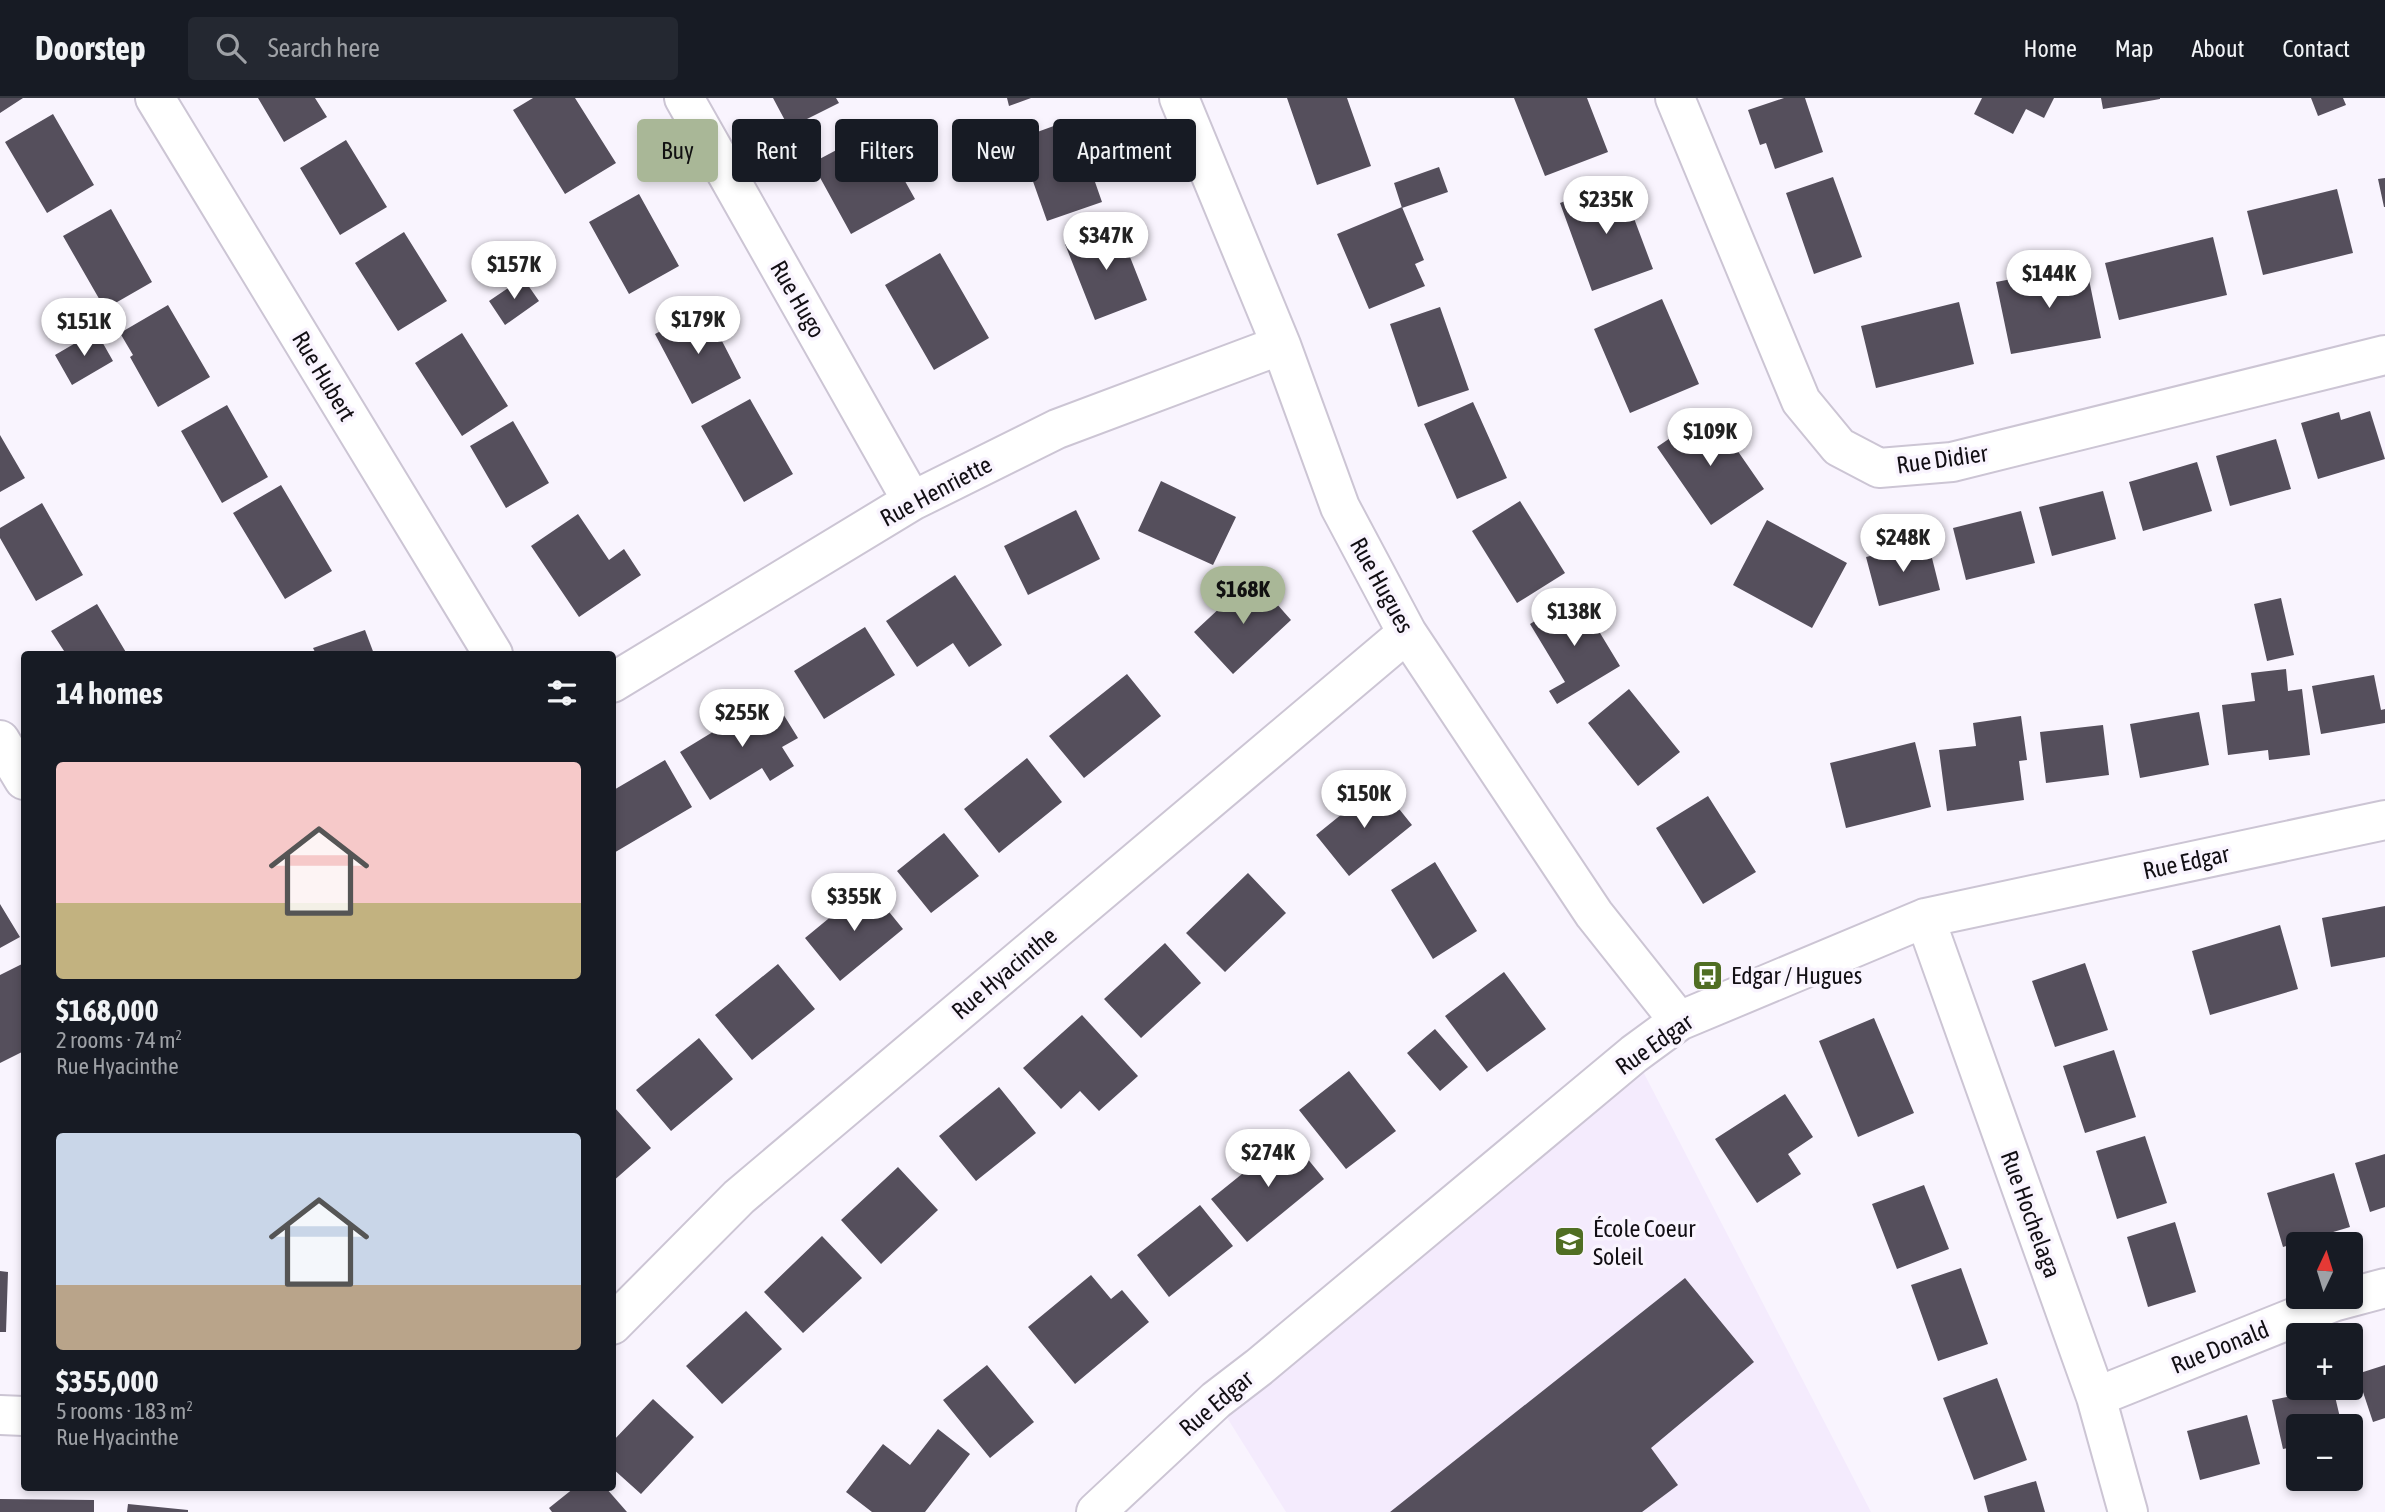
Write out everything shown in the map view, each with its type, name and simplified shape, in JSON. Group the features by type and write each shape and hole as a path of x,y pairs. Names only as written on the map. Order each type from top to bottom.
{"street":[{"name":"Rue Hubert","path":"155,98 491,651"},
{"name":"Rue Hugo","path":"684,98 912,501"},
{"name":"Rue Hugues","path":"1179,98 1281,345 1340,507 1408,633 1594,914 1679,1021"},
{"name":"Rue Didier","path":"1675,98 1801,401 1839,447 1879,468 1952,463 2385,355"},
{"name":"Rue Henriette","path":"616,681 912,501 1057,429 1281,345"},
{"name":"Rue Hyacinthe","path":"616,1321 739,1197 1408,633"},
{"path":"0,740 21,775"},
{"name":"Rue Edgar","path":"1096,1512 1216,1400 1634,1054 1679,1021 1925,918 2385,820"},
{"name":"Rue Hochelaga","path":"1925,918 2096,1397 2128,1512"},
{"name":"Rue Donald","path":"2096,1397 2333,1302 2385,1288"},
{"path":"0,1415 21,1416"}],"shaded area":[{"name":"École Coeur Soleil","path":"1634,1054 1871,1512 1286,1512 1216,1400"}],"building":[{"path":"0,98 23,98 0,113"},
{"path":"258,98 315,98 327,117 284,142"},
{"path":"533,98 575,98 616,163 565,194 513,110"},
{"path":"773,98 836,98 839,103 807,119 784,119"},
{"path":"1007,98 1031,98 1009,106"},
{"path":"1287,98 1347,98 1371,166 1317,185"},
{"path":"1514,98 1587,98 1608,152 1545,176"},
{"path":"1784,98 1805,98 1823,152 1775,169 1766,143 1760,145 1748,110"},
{"path":"1982,98 2054,98 2044,118 2026,109 2013,134 1974,114"},
{"path":"2101,98 2160,98 2160,99 2103,109"},
{"path":"2311,98 2343,98 2346,105 2318,116"},
{"path":"53,114 94,185 47,213 5,142"},
{"path":"1053,126 1053,182 1095,182 1102,202 1047,221 1033,182 1039,182 1039,131"},
{"path":"346,140 387,207 340,235 300,168"},
{"path":"835,151 835,182 905,182 915,199 851,234 821,179 821,158"},
{"path":"1439,167 1448,192 1402,208 1394,183"},
{"path":"1833,177 1862,257 1814,274 1786,193"},
{"path":"2385,178 2385,207 2384,207 2378,179"},
{"path":"1620,181 1653,269 1592,291 1560,203"},
{"path":"2337,189 2353,253 2263,275 2247,211"},
{"path":"639,194 679,266 629,294 589,222"},
{"path":"1402,207 1424,260 1415,264 1425,286 1369,309 1337,234"},
{"path":"111,209 152,282 105,309 63,236"},
{"path":"1117,224 1147,300 1095,320 1065,244"},
{"path":"404,232 447,301 398,331 355,263"},
{"path":"2213,237 2227,295 2119,320 2105,263"},
{"path":"940,253 989,338 934,370 885,285"},
{"path":"2086,265 2101,338 2011,354 1996,282"},
{"path":"523,278 539,301 505,325 489,301"},
{"path":"1662,299 1699,384 1630,413 1594,329"},
{"path":"1959,302 1974,364 1876,388 1861,326"},
{"path":"168,305 210,377 158,407 120,333"},
{"path":"1440,307 1469,390 1418,407 1390,324"},
{"path":"705,308 741,378 692,404 655,334"},
{"path":"96,331 113,361 72,385 55,355"},
{"path":"462,333 508,406 462,436 415,363"},
{"path":"750,399 793,474 744,502 701,426"},
{"path":"1473,402 1507,478 1457,499 1424,424"},
{"path":"227,405 268,477 222,503 181,431"},
{"path":"1710,411 1764,489 1711,525 1657,447"},
{"path":"2370,411 2385,459 2318,479 2301,423 2339,412 2341,420"},
{"path":"513,421 549,483 506,508 470,446"},
{"path":"0,435 25,478 0,492"},
{"path":"2276,439 2291,489 2230,506 2216,456"},
{"path":"2197,462 2212,511 2143,531 2129,482"},
{"path":"1161,481 1236,517 1213,565 1138,531"},
{"path":"281,485 332,571 285,599 233,513"},
{"path":"2103,491 2116,539 2052,556 2039,507"},
{"path":"1520,501 1565,573 1517,603 1472,531"},
{"path":"42,503 83,575 36,601 0,538 0,528"},
{"path":"1076,510 1100,559 1028,595 1004,546"},
{"path":"2021,511 2035,563 1966,580 1953,528"},
{"path":"578,514 609,560 624,549 641,575 579,617 531,546"},
{"path":"1767,520 1847,563 1812,628 1733,585"},
{"path":"1928,542 1940,590 1879,606 1866,557"},
{"path":"955,575 1002,645 969,667 953,643 917,667 886,621"},
{"path":"1253,577 1291,620 1233,674 1194,632"},
{"path":"1577,595 1620,666 1557,704 1549,691 1565,682 1530,624"},
{"path":"2281,598 2294,655 2267,661 2254,604"},
{"path":"97,604 125,651 64,651 51,631"},
{"path":"865,627 895,675 824,719 794,671"},
{"path":"365,630 373,651 314,651 313,648"},
{"path":"2286,669 2288,691 2302,689 2310,755 2269,760 2268,750 2228,755 2222,705 2255,701 2251,673"},
{"path":"1127,674 1161,716 1084,778 1049,736"},
{"path":"2374,675 2381,710 2385,709 2385,723 2321,734 2312,686"},
{"path":"1629,689 1680,752 1638,786 1588,723"},
{"path":"772,696 798,738 782,747 794,766 770,781 762,768 710,800 680,752"},
{"path":"2199,712 2209,765 2140,778 2130,724"},
{"path":"2021,716 2027,760 2019,761 2024,800 1947,811 1939,750 1976,746 1973,723"},
{"path":"2103,725 2109,775 2046,783 2040,732"},
{"path":"1915,742 1931,807 1846,828 1830,763"},
{"path":"1027,758 1062,802 999,853 964,809"},
{"path":"665,760 692,807 616,852 616,789"},
{"path":"1379,784 1412,825 1349,876 1316,835"},
{"path":"1708,796 1756,872 1703,904 1656,828"},
{"path":"944,833 979,876 931,913 897,871"},
{"path":"1435,862 1477,931 1433,959 1391,890"},
{"path":"1248,873 1286,913 1225,972 1186,933"},
{"path":"868,886 903,929 840,981 805,938"},
{"path":"0,904 20,937 0,948"},
{"path":"2385,906 2385,957 2331,967 2322,918"},
{"path":"2280,925 2298,989 2210,1015 2192,951"},
{"path":"1165,943 1201,983 1141,1038 1104,999"},
{"path":"2085,963 2108,1030 2055,1047 2032,981"},
{"path":"21,964 21,1052 0,1063 0,975"},
{"path":"778,964 815,1009 752,1060 715,1015"},
{"path":"1504,972 1546,1029 1487,1072 1445,1016"},
{"path":"1082,1015 1138,1076 1099,1111 1080,1091 1061,1109 1023,1068"},
{"path":"1874,1018 1914,1113 1858,1137 1819,1041"},
{"path":"1435,1029 1468,1067 1440,1091 1407,1053"},
{"path":"699,1038 733,1079 671,1131 636,1090"},
{"path":"2114,1050 2136,1117 2085,1133 2063,1066"},
{"path":"1349,1071 1396,1131 1346,1169 1299,1110"},
{"path":"999,1087 1036,1133 976,1181 939,1136"},
{"path":"1785,1094 1813,1137 1788,1154 1801,1174 1757,1203 1715,1139"},
{"path":"616,1109 651,1148 616,1179"},
{"path":"1289,1136 1324,1179 1247,1242 1211,1199"},
{"path":"2145,1136 2167,1203 2117,1219 2096,1151"},
{"path":"2385,1154 2385,1207 2370,1212 2355,1163"},
{"path":"898,1167 938,1210 881,1264 841,1220"},
{"path":"2334,1173 2350,1227 2333,1232 2286,1232 2286,1246 2283,1247 2267,1193"},
{"path":"1924,1185 1949,1249 1897,1269 1872,1204"},
{"path":"1200,1205 1233,1246 1169,1297 1137,1255"},
{"path":"2175,1222 2196,1292 2148,1307 2127,1237"},
{"path":"822,1236 862,1278 803,1333 764,1292"},
{"path":"1961,1268 1988,1344 1938,1361 1911,1285"},
{"path":"0,1271 8,1272 6,1332 0,1332"},
{"path":"1091,1275 1111,1299 1122,1290 1149,1322 1075,1384 1028,1327"},
{"path":"1685,1278 1754,1362 1651,1448 1678,1485 1642,1512 1390,1512"},
{"path":"746,1311 782,1349 722,1404 686,1366"},
{"path":"987,1365 1034,1422 990,1458 943,1400"},
{"path":"2385,1365 2385,1418 2373,1422 2363,1392 2363,1372"},
{"path":"1997,1378 2027,1460 1974,1480 1943,1398"},
{"path":"2286,1397 2286,1400 2336,1400 2339,1414 2286,1414 2286,1448 2283,1449 2272,1400"},
{"path":"653,1399 694,1437 641,1494 616,1472 616,1438"},
{"path":"2247,1415 2260,1464 2200,1480 2187,1431"},
{"path":"938,1429 970,1454 925,1512 872,1512 846,1492 883,1444 910,1465"},
{"path":"2036,1481 2045,1512 1988,1512 1984,1496"},
{"path":"570,1491 609,1491 627,1512 552,1512 549,1508"},
{"path":"0,1499 94,1500 94,1512 0,1512"},
{"path":"128,1504 188,1510 188,1512 127,1512"}],"place":[{"name":"Edgar / Hugues","path":"1708,975"},
{"name":"École Coeur Soleil","path":"1570,1242"}]}
